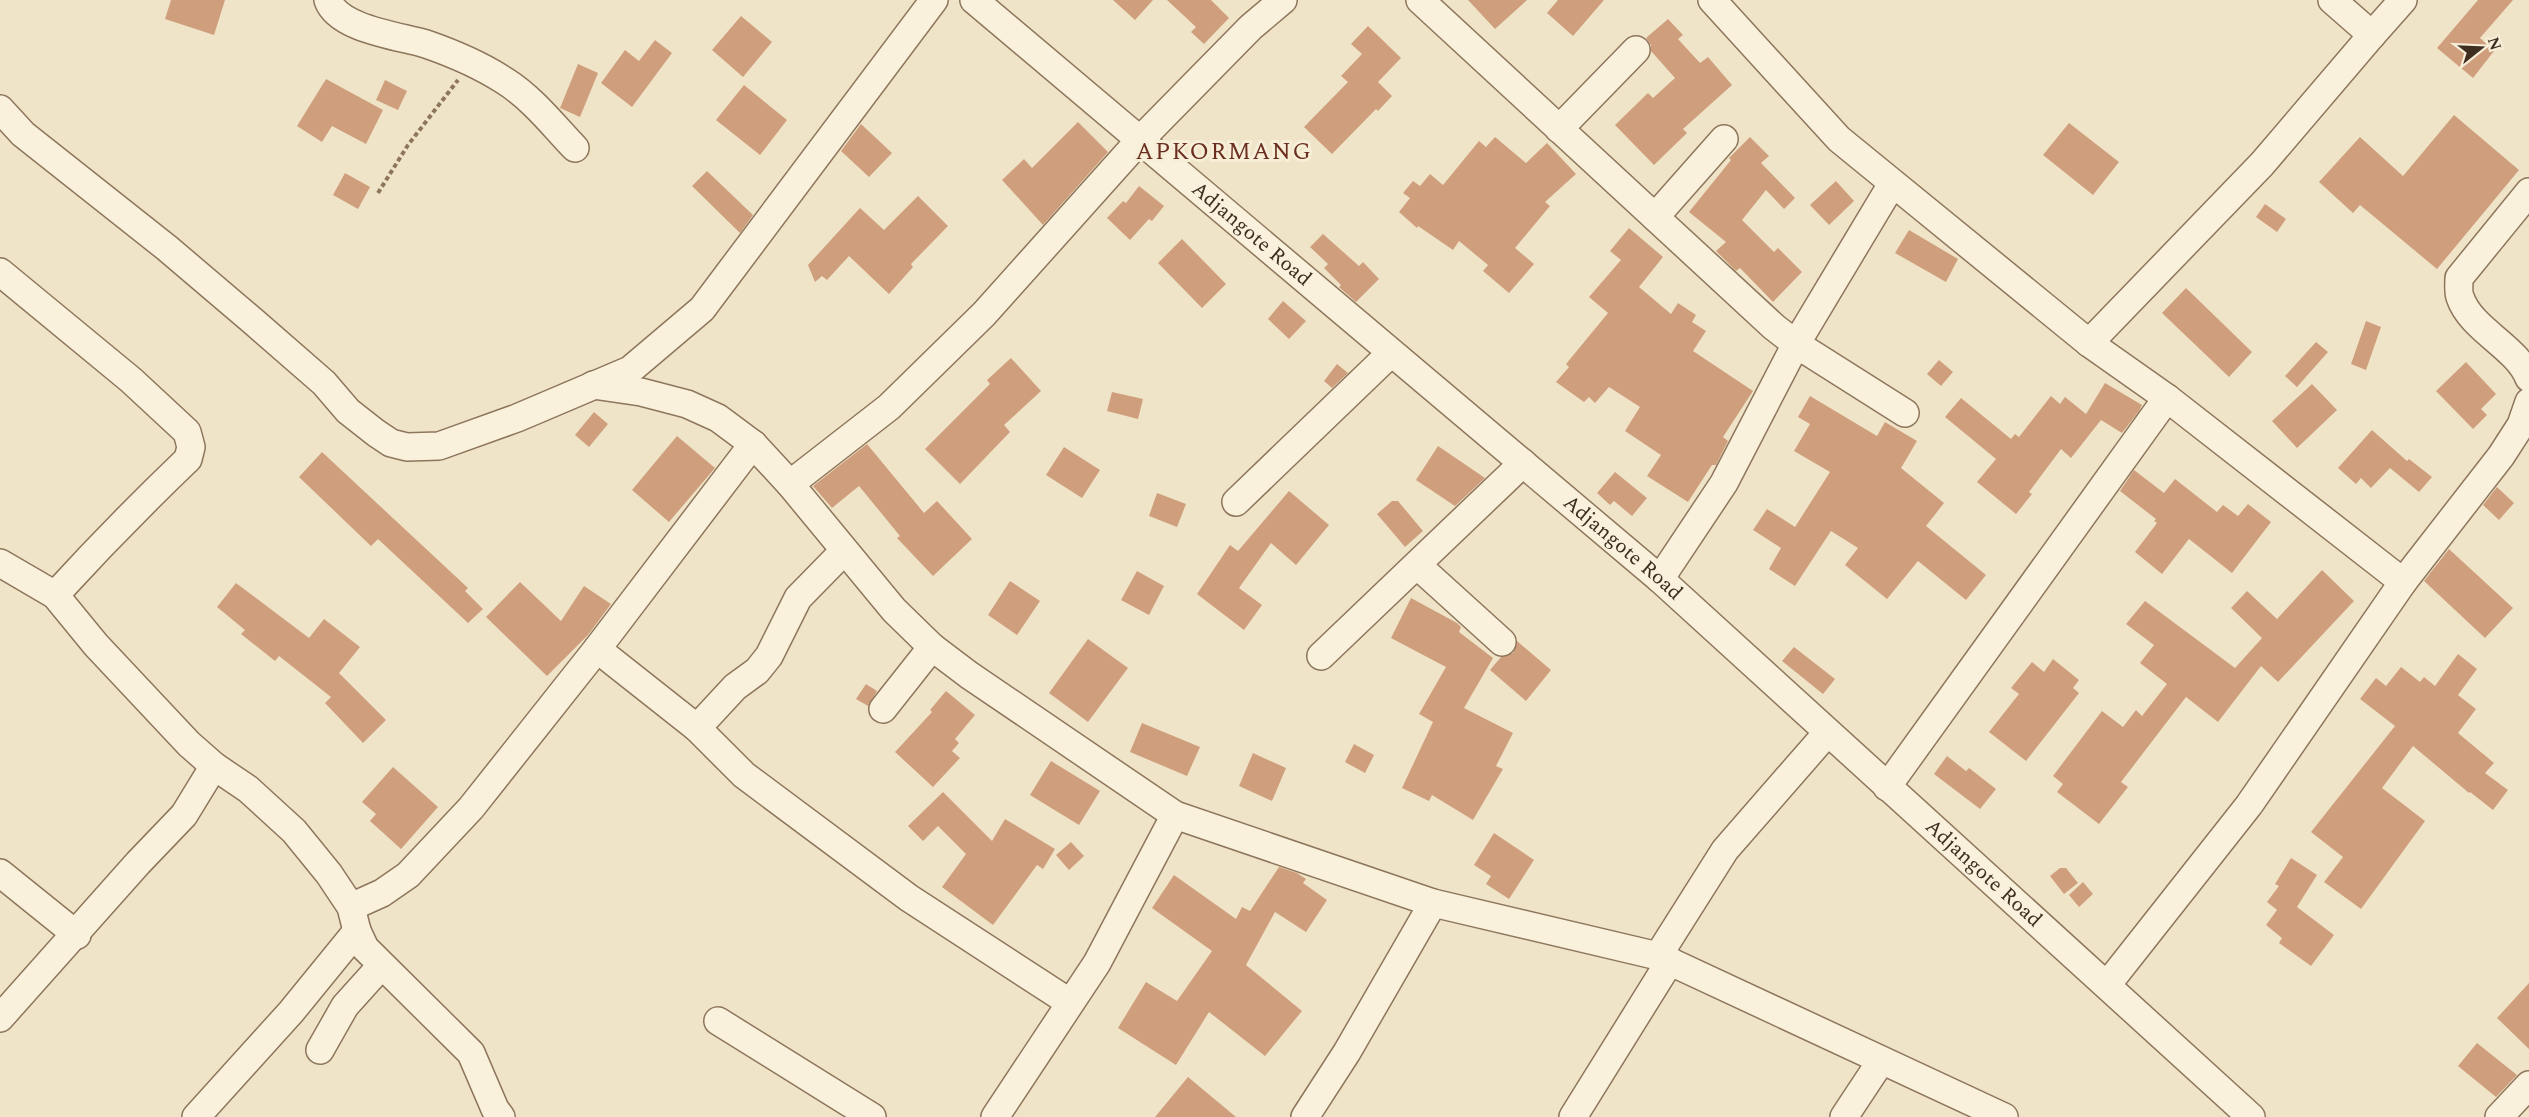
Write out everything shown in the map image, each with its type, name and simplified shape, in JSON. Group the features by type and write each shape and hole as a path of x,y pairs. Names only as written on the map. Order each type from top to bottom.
{"street":[{"path":"328,0 330,6 342,17 364,28 427,45 471,63 506,81 531,102 575,148"},
{"path":"0,109 23,135 168,248 324,383 348,411 391,444 407,447 439,446 517,418 630,370 702,309 934,0"},
{"path":"790,483 889,407 984,314 1139,141 1251,27 1282,0"},
{"path":"1420,0 1755,310 1796,344 1905,413"},
{"path":"1712,0 1839,140 2089,343 2167,398 2403,582"},
{"path":"2332,0 2372,35"},
{"path":"2089,343 2262,164 2403,0"},
{"name":"Adjangote Road","path":"977,1 1139,141 1660,579 2251,1117"},
{"path":"1559,129 1636,50"},
{"path":"1655,217 1724,139"},
{"path":"1660,579 1724,483 1796,344 1892,184"},
{"path":"2529,192 2459,278 2459,296 2468,311 2524,365 2529,378"},
{"path":"0,272 131,380 187,432 190,439 188,459 157,486 55,595"},
{"path":"1236,502 1391,353"},
{"path":"594,386 641,392 687,404 718,418 753,444 790,483 894,609 932,647 979,682 1175,815 1433,903 1664,959 2004,1117"},
{"path":"1887,787 2167,398"},
{"path":"2107,985 2249,805 2403,582 2502,456 2520,425 2529,402"},
{"path":"196,1117 291,1012 354,919 382,893 408,875 471,808 597,649 753,444"},
{"path":"1321,657 1522,464"},
{"path":"697,728 735,687 757,671 769,656 798,598 844,551"},
{"path":"0,563 55,595 96,645 189,744 214,766 248,789 294,831 328,874 354,919 365,948 381,966 456,1035 471,1053 495,1109 501,1117"},
{"path":"1417,565 1502,642"},
{"path":"883,709 932,647"},
{"path":"597,649 697,728 744,775 909,898 1070,1002"},
{"path":"1573,1117 1725,850 1827,733"},
{"path":"0,1018 138,863 184,815 214,766"},
{"path":"995,1117 1097,963 1175,815"},
{"path":"0,873 76,935"},
{"path":"1305,1117 1347,1052 1433,903"},
{"path":"321,1050 345,1006 381,966"},
{"path":"718,1022 872,1117"},
{"path":"1844,1117 1881,1061"},
{"path":"2499,1117 2529,1085"}],"path":[{"path":"378,193 408,146 471,63"}],"building":[{"path":"171,0 225,0 214,35 165,19"},
{"path":"1113,0 1153,0 1135,20"},
{"path":"1167,0 1211,0 1229,18 1204,44 1191,32 1196,27"},
{"path":"1468,0 1527,0 1495,29"},
{"path":"1558,0 1604,0 1573,36 1547,13"},
{"path":"2478,0 2513,0 2480,38 2494,51 2473,78 2437,48"},
{"path":"741,16 772,42 743,77 712,50"},
{"path":"1668,19 1683,35 1678,39 1700,63 1708,57 1732,85 1683,129 1687,133 1654,165 1615,125 1648,93 1653,98 1675,78 1651,51 1651,45 1646,38"},
{"path":"1368,26 1401,58 1378,82 1392,96 1332,154 1304,127 1348,82 1341,76 1362,54 1351,44"},
{"path":"655,40 672,53 632,107 601,83 625,50 639,61"},
{"path":"578,64 598,73 580,117 560,108"},
{"path":"326,79 383,110 366,144 332,126 322,142 297,126"},
{"path":"385,80 407,91 398,110 376,100"},
{"path":"744,85 787,120 760,155 716,120"},
{"path":"2454,115 2519,170 2437,269 2360,205 2353,213 2319,182 2360,137 2403,176"},
{"path":"1078,122 1108,152 1043,225 1002,180 1024,159 1032,168"},
{"path":"2069,123 2119,162 2093,195 2043,155"},
{"path":"861,124 892,153 869,177 841,151"},
{"path":"1495,137 1526,163 1547,143 1576,174 1545,202 1550,206 1515,248 1534,264 1509,293 1483,271 1488,265 1459,241 1453,250 1418,226 1417,228 1399,212 1410,198 1403,193 1413,181 1420,186 1430,174 1443,185 1479,141 1486,147"},
{"path":"1750,137 1769,156 1761,163 1795,198 1784,209 1766,190 1742,220 1774,252 1778,248 1802,272 1773,302 1740,268 1736,271 1716,251 1726,242 1689,212 1731,160 1729,158"},
{"path":"707,171 753,215 740,233 692,186"},
{"path":"345,173 370,187 358,209 333,195"},
{"path":"1836,181 1854,201 1829,225 1810,205"},
{"path":"1139,186 1164,206 1152,221 1149,219 1130,240 1107,218 1123,201 1126,203"},
{"path":"918,196 948,226 911,264 913,267 889,294 849,256 827,280 822,276 815,282 808,265 860,208 884,230"},
{"path":"2265,204 2286,219 2277,232 2256,217"},
{"path":"1629,228 1663,257 1639,287 1671,314 1678,303 1696,315 1692,322 1706,331 1693,351 1753,391 1723,437 1728,441 1716,465 1712,465 1688,502 1647,476 1661,455 1625,431 1640,407 1609,387 1595,403 1589,397 1584,402 1556,382 1569,367 1566,364 1608,313 1589,297 1621,260 1610,251"},
{"path":"1909,230 1958,259 1946,282 1895,253"},
{"path":"1323,234 1359,266 1363,262 1379,279 1356,302 1339,287 1341,285 1324,268 1328,264 1310,247"},
{"path":"1182,239 1226,284 1202,308 1158,263"},
{"path":"2186,288 2252,352 2229,377 2162,313"},
{"path":"1283,301 1306,321 1289,339 1268,319"},
{"path":"2366,321 2381,327 2366,370 2351,364"},
{"path":"2316,342 2328,352 2297,387 2285,376"},
{"path":"1011,358 1041,391 1004,425 1010,432 960,484 925,449 990,384 987,380"},
{"path":"1939,360 1953,372 1941,386 1927,374"},
{"path":"2466,362 2496,394 2481,409 2487,415 2473,429 2436,391"},
{"path":"1337,364 1348,373 1332,388 1324,381"},
{"path":"2105,383 2142,405 2139,411 2122,433 2101,420 2071,458 2061,449 2029,492 2032,494 2016,514 1977,482 1996,459 1945,417 1961,398 2011,439 2015,434 2019,437 2051,396 2060,404 2065,397 2086,414"},
{"path":"2312,384 2337,410 2297,448 2272,421"},
{"path":"1112,392 1143,399 1138,419 1107,411"},
{"path":"1810,396 1877,436 1885,422 1917,441 1901,468 1944,503 1926,526 1986,575 1966,600 1918,561 1887,599 1845,565 1858,548 1831,531 1795,586 1769,569 1781,548 1753,530 1767,509 1795,527 1830,472 1794,451 1810,424 1798,417"},
{"path":"594,412 608,424 589,447 575,435"},
{"path":"2372,430 2407,461 2409,459 2432,477 2419,492 2390,468 2371,488 2361,478 2356,484 2338,468"},
{"path":"677,436 715,468 669,522 632,490"},
{"path":"867,444 924,513 937,501 972,539 933,576 897,538 900,536 859,486 832,508 813,486"},
{"path":"1438,446 1485,478 1455,506 1416,480"},
{"path":"1064,447 1100,470 1082,498 1046,475"},
{"path":"322,452 468,588 465,591 483,609 468,623 378,539 371,546 299,477"},
{"path":"2134,470 2164,493 2175,479 2217,512 2223,505 2238,516 2248,504 2271,522 2232,573 2189,539 2162,574 2135,552 2157,523 2154,521 2156,519 2120,491"},
{"path":"1615,472 1647,498 1632,516 1614,501 1610,505 1597,493"},
{"path":"2497,487 2514,503 2499,520 2483,505"},
{"path":"1289,491 1329,525 1296,565 1271,543 1239,588 1262,605 1244,630 1197,594 1230,545 1238,551"},
{"path":"1157,493 1186,504 1177,527 1149,516"},
{"path":"1392,501 1398,501 1423,531 1405,547 1377,514"},
{"path":"2449,549 2513,608 2485,638 2424,581"},
{"path":"2322,570 2354,601 2278,682 2261,666 2218,722 2186,697 2121,782 2128,787 2099,824 2057,792 2063,784 2053,776 2102,711 2123,727 2136,710 2142,716 2167,684 2140,663 2154,645 2126,624 2145,601 2235,668 2262,638 2231,608 2247,591 2277,619"},
{"path":"1137,571 1164,586 1149,615 1121,600"},
{"path":"1010,581 1040,601 1017,635 988,615"},
{"path":"520,582 561,621 584,586 611,604 588,635 547,676 486,617"},
{"path":"236,583 309,638 324,619 360,647 339,673 386,720 363,743 325,703 331,697 279,656 275,661 241,634 245,630 217,607"},
{"path":"1411,598 1457,623 1461,627 1459,632 1493,658 1464,708 1513,733 1496,766 1503,769 1473,820 1432,795 1429,801 1402,788 1433,722 1419,714 1446,667 1391,638"},
{"path":"1088,639 1128,668 1088,722 1049,693"},
{"path":"1517,641 1551,670 1526,701 1490,670 1501,657 1513,653"},
{"path":"1794,647 1835,679 1823,694 1782,661"},
{"path":"2458,654 2477,669 2458,695 2476,709 2458,733 2494,763 2485,773 2508,790 2493,810 2413,746 2382,788 2425,821 2361,909 2324,882 2343,857 2311,832 2395,726 2360,699 2376,678 2386,686 2401,667 2420,682 2424,677 2435,686"},
{"path":"2053,659 2079,680 2073,688 2079,693 2026,761 1989,732 2019,694 2011,688 2032,662 2044,672"},
{"path":"866,684 877,691 868,706 856,699"},
{"path":"946,691 975,715 955,739 959,743 952,751 960,758 933,787 895,752 932,712 930,710"},
{"path":"1142,723 1200,747 1187,776 1130,752"},
{"path":"1354,744 1374,755 1365,773 1345,762"},
{"path":"1253,753 1286,768 1272,801 1239,786"},
{"path":"1947,756 1966,771 1969,768 1996,789 1980,809 1934,774"},
{"path":"1051,761 1100,791 1079,825 1030,795"},
{"path":"393,767 438,807 401,849 370,821 376,814 362,802"},
{"path":"943,792 992,841 1005,819 1055,849 1043,869 1037,865 993,925 942,887 966,854 938,826 923,841 908,826"},
{"path":"1494,833 1534,860 1509,899 1486,884 1491,876 1474,865"},
{"path":"1071,842 1084,856 1069,870 1056,855"},
{"path":"2291,858 2317,875 2297,907 2334,935 2311,966 2279,943 2282,938 2266,925 2277,910 2267,902 2279,886 2275,884"},
{"path":"1279,867 1297,873 1306,879 1303,883 1327,900 1306,932 1275,912 1246,965 1302,1011 1265,1056 1209,1012 1176,1065 1118,1028 1146,982 1177,1001 1212,951 1152,908 1174,875 1236,919 1242,907 1250,911"},
{"path":"2060,868 2066,868 2078,883 2064,894 2050,876"},
{"path":"2083,882 2093,894 2079,907 2069,895"},
{"path":"2529,983 2529,1049 2497,1018"},
{"path":"2477,1043 2517,1075 2496,1097 2458,1066"},
{"path":"1188,1077 1236,1117 1155,1117"}],"district":[{"name":"APKORMANG","path":"1224,152"}]}
